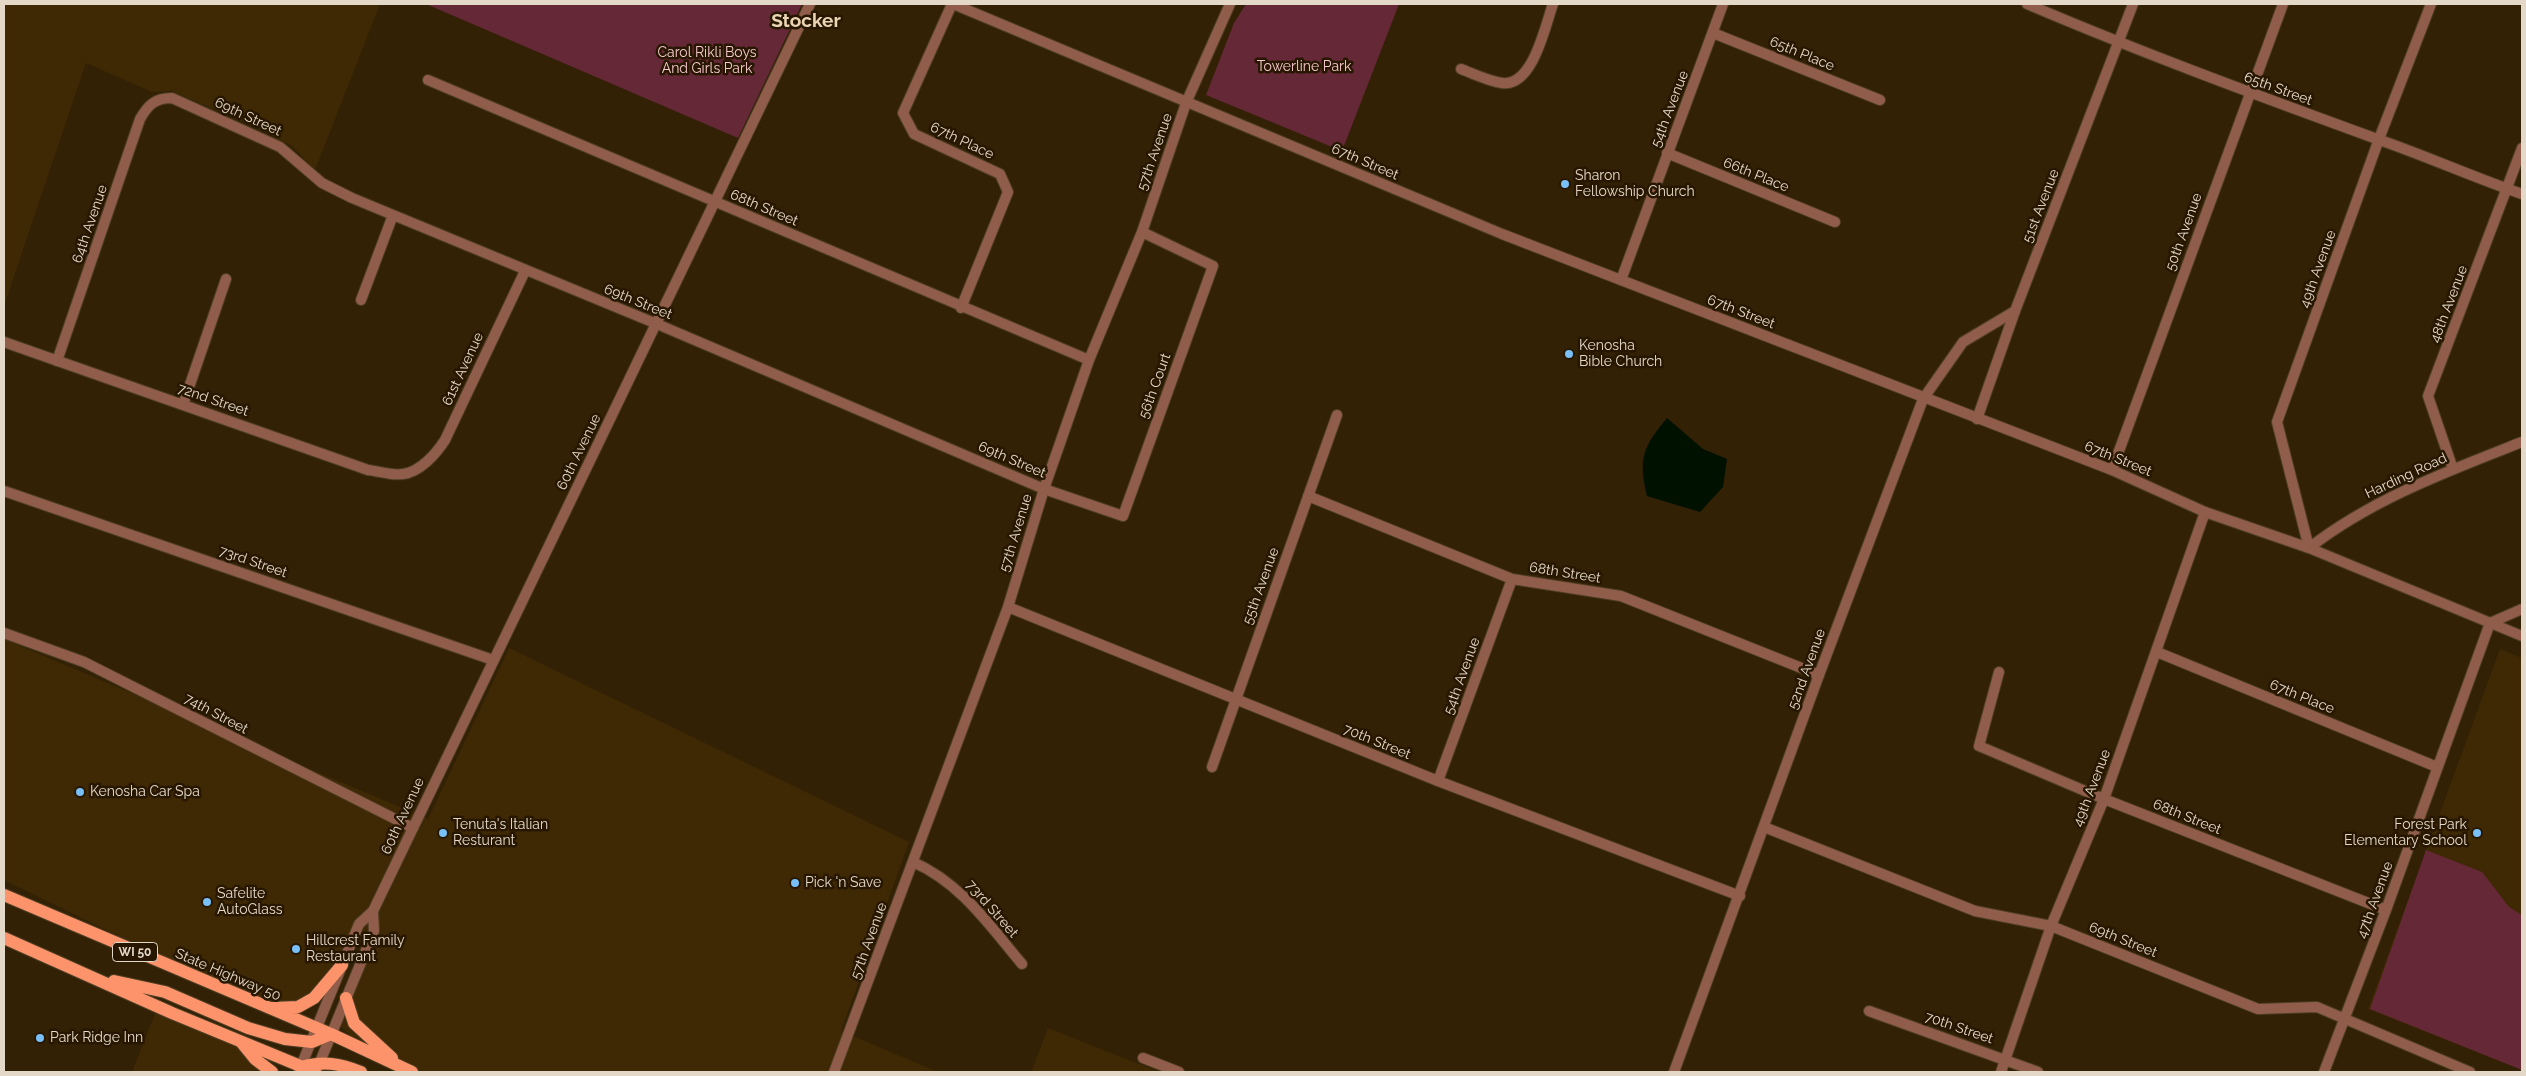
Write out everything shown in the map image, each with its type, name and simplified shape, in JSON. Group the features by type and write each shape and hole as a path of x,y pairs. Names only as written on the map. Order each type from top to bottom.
{"main road":[{"name":"State Highway 50","path":"4,895 266,1008 331,1034 410,1071"},
{"path":"4,938 300,1069 317,1069 333,1063 361,1072"},
{"path":"266,1008 298,1008 314,998 342,965"},
{"path":"90,976 165,992 248,1028 285,1039 312,1042 331,1034"},
{"path":"346,998 354,1023 361,1032 410,1071"},
{"path":"240,1041 255,1059 272,1072"}],"street":[{"name":"60th Avenue","path":"300,1069 360,924 373,911 657,324 713,201 810,4"},
{"name":"67th Street","path":"953,4 1502,234 1924,399 2112,470 2205,512 2309,548 2522,636"},
{"name":"67th Place","path":"953,4 903,114 914,134 1000,174 1008,192 962,308"},
{"name":"57th Avenue","path":"834,1072 1008,607 1044,489 1089,360 1142,232 1186,103 1230,4"},
{"path":"1461,69 1502,83 1512,83 1520,78 1535,57 1553,4"},
{"name":"54th Avenue","path":"1621,280 1723,4"},
{"name":"65th Street","path":"2027,4 2119,43 2250,94 2379,139 2522,194"},
{"name":"51st Avenue","path":"1977,419 2015,311 2133,4"},
{"name":"50th Avenue","path":"2112,470 2282,4"},
{"name":"49th Avenue","path":"2309,548 2277,422 2379,139 2431,4"},
{"name":"65th Place","path":"1713,33 1880,100"},
{"name":"68th Street","path":"428,80 962,308 1089,360"},
{"name":"69th Street","path":"155,100 172,98 252,133 280,147 322,183 393,216 657,324 1044,489 1122,516"},
{"name":"64th Avenue","path":"57,361 140,120 147,108 155,100"},
{"name":"48th Avenue","path":"2453,469 2428,396 2522,148"},
{"name":"66th Place","path":"1667,153 1836,222"},
{"path":"362,300 393,216"},
{"name":"56th Court","path":"1122,516 1213,266 1142,232"},
{"name":"61st Avenue","path":"414,470 438,452 445,440 525,271"},
{"path":"183,404 226,279"},
{"name":"52nd Avenue","path":"1674,1072 1740,896 1819,675 1924,399 1963,342 2015,311"},
{"name":"72nd Street","path":"4,342 368,470 403,474 414,470"},
{"name":"55th Avenue","path":"1212,767 1234,700 1337,415"},
{"name":"Harding Road","path":"2309,548 2341,523 2453,469 2522,442"},
{"name":"73rd Street","path":"4,491 493,660"},
{"name":"68th Street","path":"1308,496 1512,579 1621,596 1819,675"},
{"name":"49th Avenue","path":"2001,1072 2051,926 2104,799 2205,512"},
{"name":"54th Avenue","path":"1438,781 1512,579"},
{"name":"70th Street","path":"1008,607 1438,781 1740,896"},
{"path":"2490,623 2522,609"},
{"name":"47th Avenue","path":"2324,1072 2386,910 2490,623"},
{"name":"74th Street","path":"4,633 84,662 412,828"},
{"name":"67th Place","path":"2157,652 2437,767"},
{"name":"68th Street","path":"1999,672 1979,746 2104,799 2386,910"},
{"name":"69th Street","path":"1764,827 1975,911 2051,926 2258,1009 2317,1007 2470,1072"},
{"name":"73rd Street","path":"913,862 942,876 960,892 1022,964"},
{"name":"60th Avenue","path":"317,1069 374,931 373,911"},
{"name":"70th Street","path":"1870,1011 2038,1072"},
{"path":"1143,1058 1179,1072"}],"shaded area":[{"path":"4,4 380,4 315,170 292,146 268,133 172,91 152,92 86,63 4,306"},
{"path":"1667,418 1703,449 1727,459 1723,487 1700,512 1647,496 1643,472 1645,454 1652,437"},
{"path":"4,639 428,819 509,648 909,842 841,1031 938,1072 422,1072 374,1051 353,1038 339,1025 336,1009 370,936 355,929 338,965 317,997 270,1010 4,880"},
{"name":"Forest Park Elementary School","path":"2500,649 2522,658 2522,1070 2368,1009"},
{"path":"158,1006 236,1041 275,1072 132,1072"},
{"path":"1048,1028 1136,1063 1161,1072 1031,1072"}],"green space":[{"name":"Carol Rikli Boys And Girls Park","path":"426,4 802,4 738,138"},
{"name":"Towerline Park","path":"1246,4 1399,4 1342,151 1206,95 1234,23"},
{"name":"Forest Park Elementary School","path":"2426,850 2482,872 2509,907 2522,915 2522,1070 2370,1009"}],"place":[{"name":"Sharon Fellowship Church","path":"1565,184"},
{"name":"Kenosha Bible Church","path":"1569,354"},
{"name":"Kenosha Car Spa","path":"80,792"},
{"name":"Tenuta's Italian Resturant","path":"443,833"},
{"name":"Forest Park Elementary School","path":"2477,833"},
{"name":"Pick 'n Save","path":"795,883"},
{"name":"Safelite AutoGlass","path":"207,902"},
{"name":"Hillcrest Family Restaurant","path":"296,949"},
{"name":"Park Ridge Inn","path":"40,1038"}],"district":[{"name":"Stocker","path":"806,21"}]}
